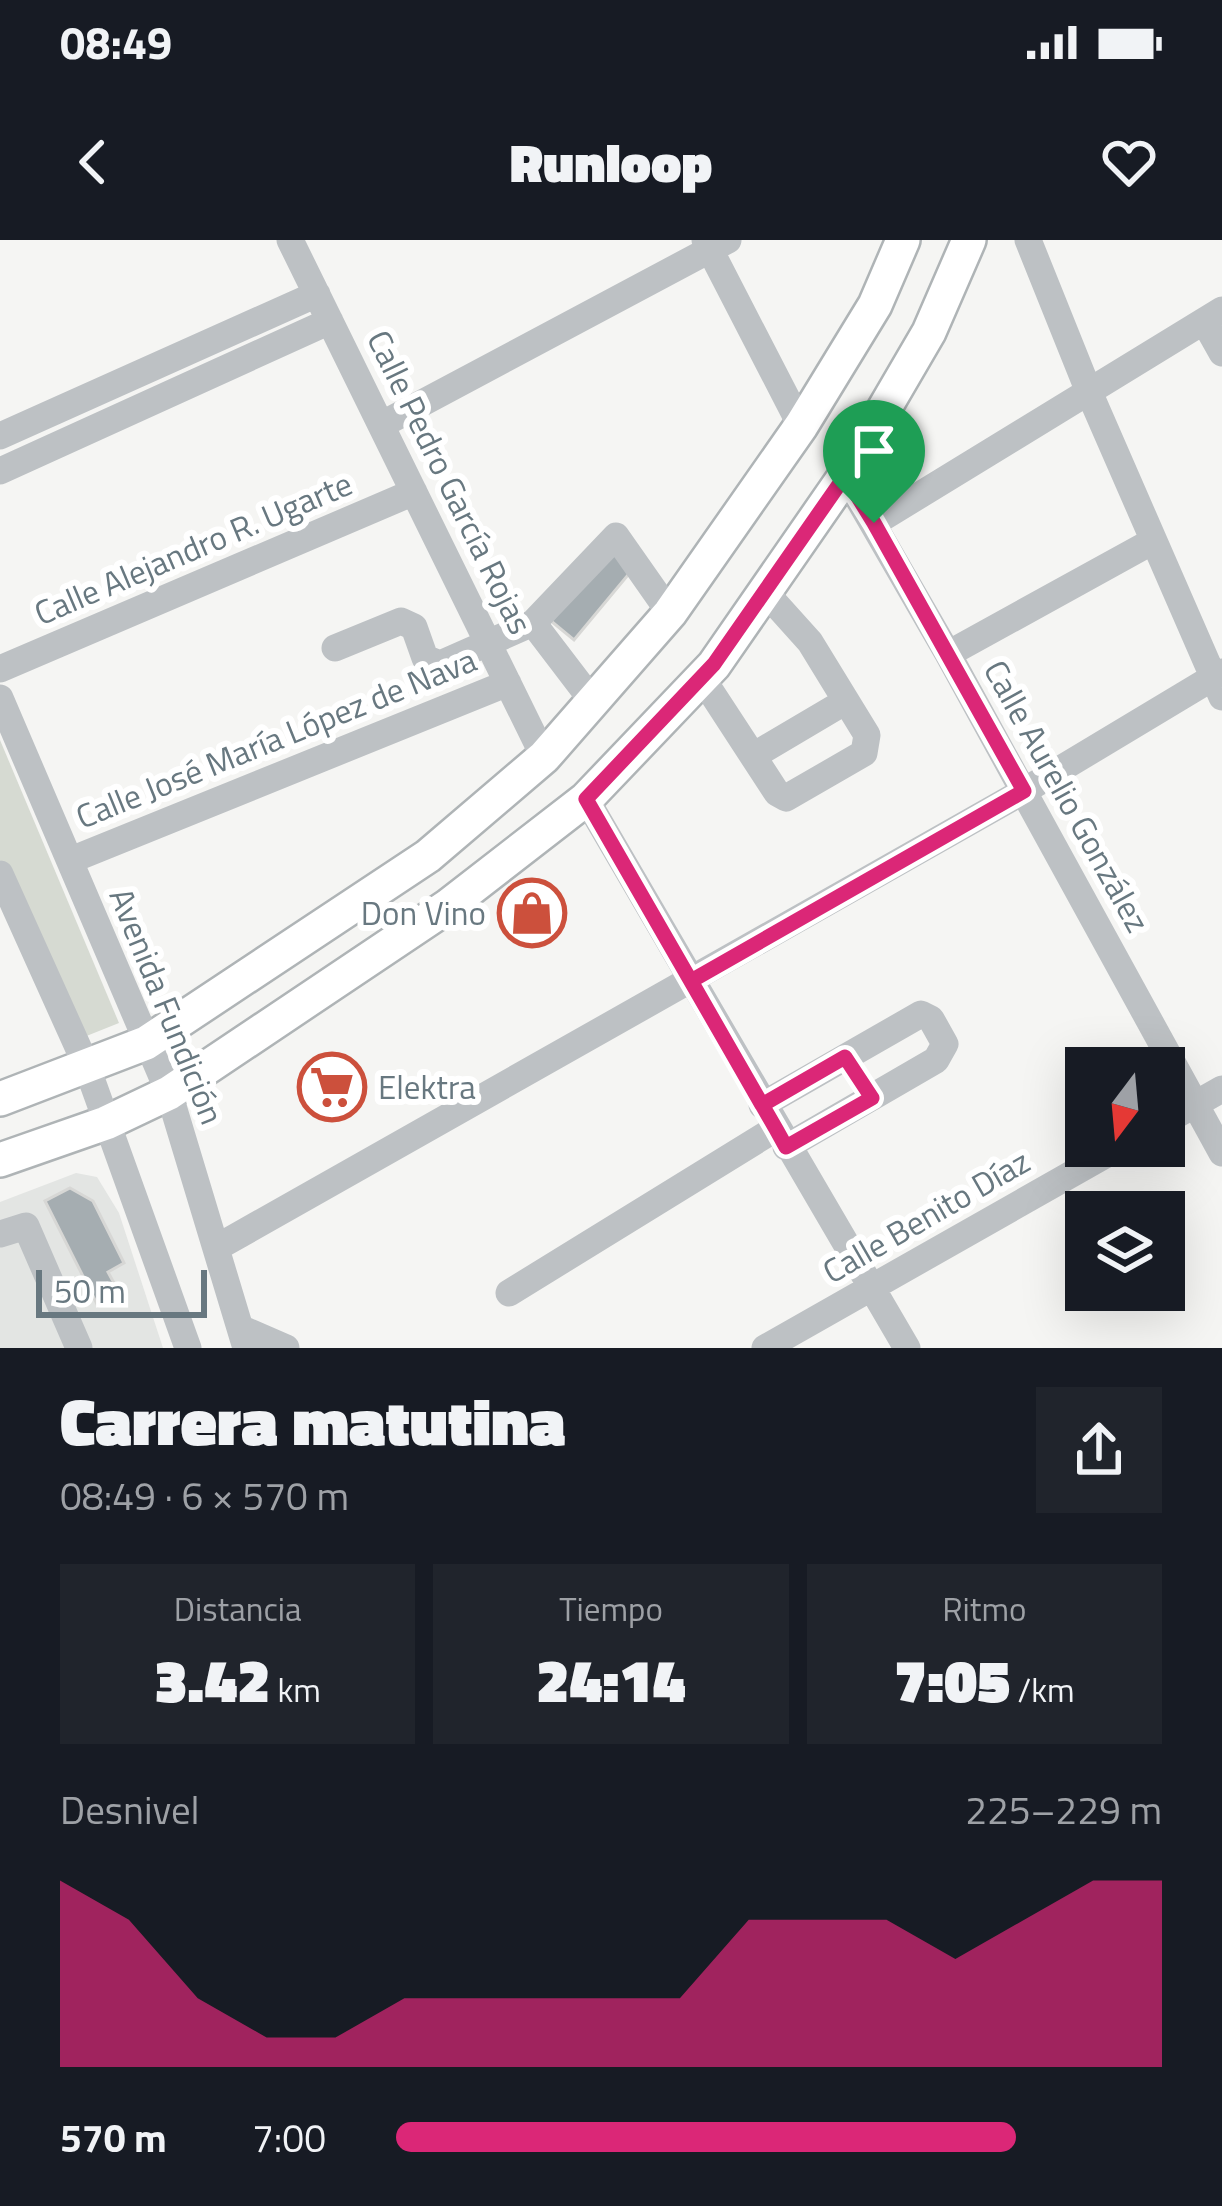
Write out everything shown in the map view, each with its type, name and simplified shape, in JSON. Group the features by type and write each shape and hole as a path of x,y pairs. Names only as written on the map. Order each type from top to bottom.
{"main road":[{"path":"0,1100 146,1043 428,856 544,757 670,613 801,426 875,305 903,240"},
{"path":"0,1160 106,1123 169,1093 448,906 586,799 702,678 845,476 929,332 969,240"}],"street":[{"name":"Calle Pedro García Rojas","path":"290,240 544,757"},
{"path":"216,1248 1219,682 1153,541 1028,240"},
{"path":"381,425 714,243 801,426"},
{"path":"0,436 316,294"},
{"path":"874,523 1213,316 1222,352"},
{"path":"0,471 330,321"},
{"name":"Calle Aurelio González","path":"845,476 1222,1153"},
{"name":"Calle Alejandro R. Ugarte","path":"0,669 414,493"},
{"path":"335,648 400,621 414,627 425,658 431,662 440,664 489,645 533,623 616,536 670,613"},
{"path":"948,654 1153,541"},
{"path":"702,678 777,794 794,796 865,753 867,736 811,642 765,592"},
{"path":"533,623 594,703"},
{"name":"Calle José María López de Nava","path":"71,860 508,683"},
{"name":"Avenida Fundición","path":"0,698 169,1093 243,1338"},
{"path":"753,756 846,701"},
{"path":"586,799 907,1348"},
{"path":"2,884 87,1067 188,1348"},
{"path":"509,1293 775,1127 845,1057 911,1018 921,1014 931,1019 945,1044 944,1052 872,1098 775,1127"},
{"path":"845,1057 872,1098"},
{"path":"1185,1110 1222,1089"},
{"name":"Calle Benito Díaz","path":"765,1348 1084,1167"},
{"path":"0,1234 26,1226 79,1348"},
{"path":"243,1338 286,1348"}],"shaded area":[{"path":"0,740 119,1023 79,1039 0,860"},
{"path":"76,1173 97,1177 119,1213 163,1348 0,1348 0,1202"}],"building":[{"path":"610,550 633,569 574,640 551,621"},
{"path":"70,1188 93,1201 124,1263 108,1272 115,1285 100,1293 105,1303 98,1306 45,1201"}],"place":[{"name":"Don Vino","path":"532,913"},
{"name":"Elektra","path":"332,1087"}],"route":[{"path":"845,476 874,523 1024,791 691,981 762,1105 845,1057 872,1098 786,1147 586,799 714,664 845,476"}]}
